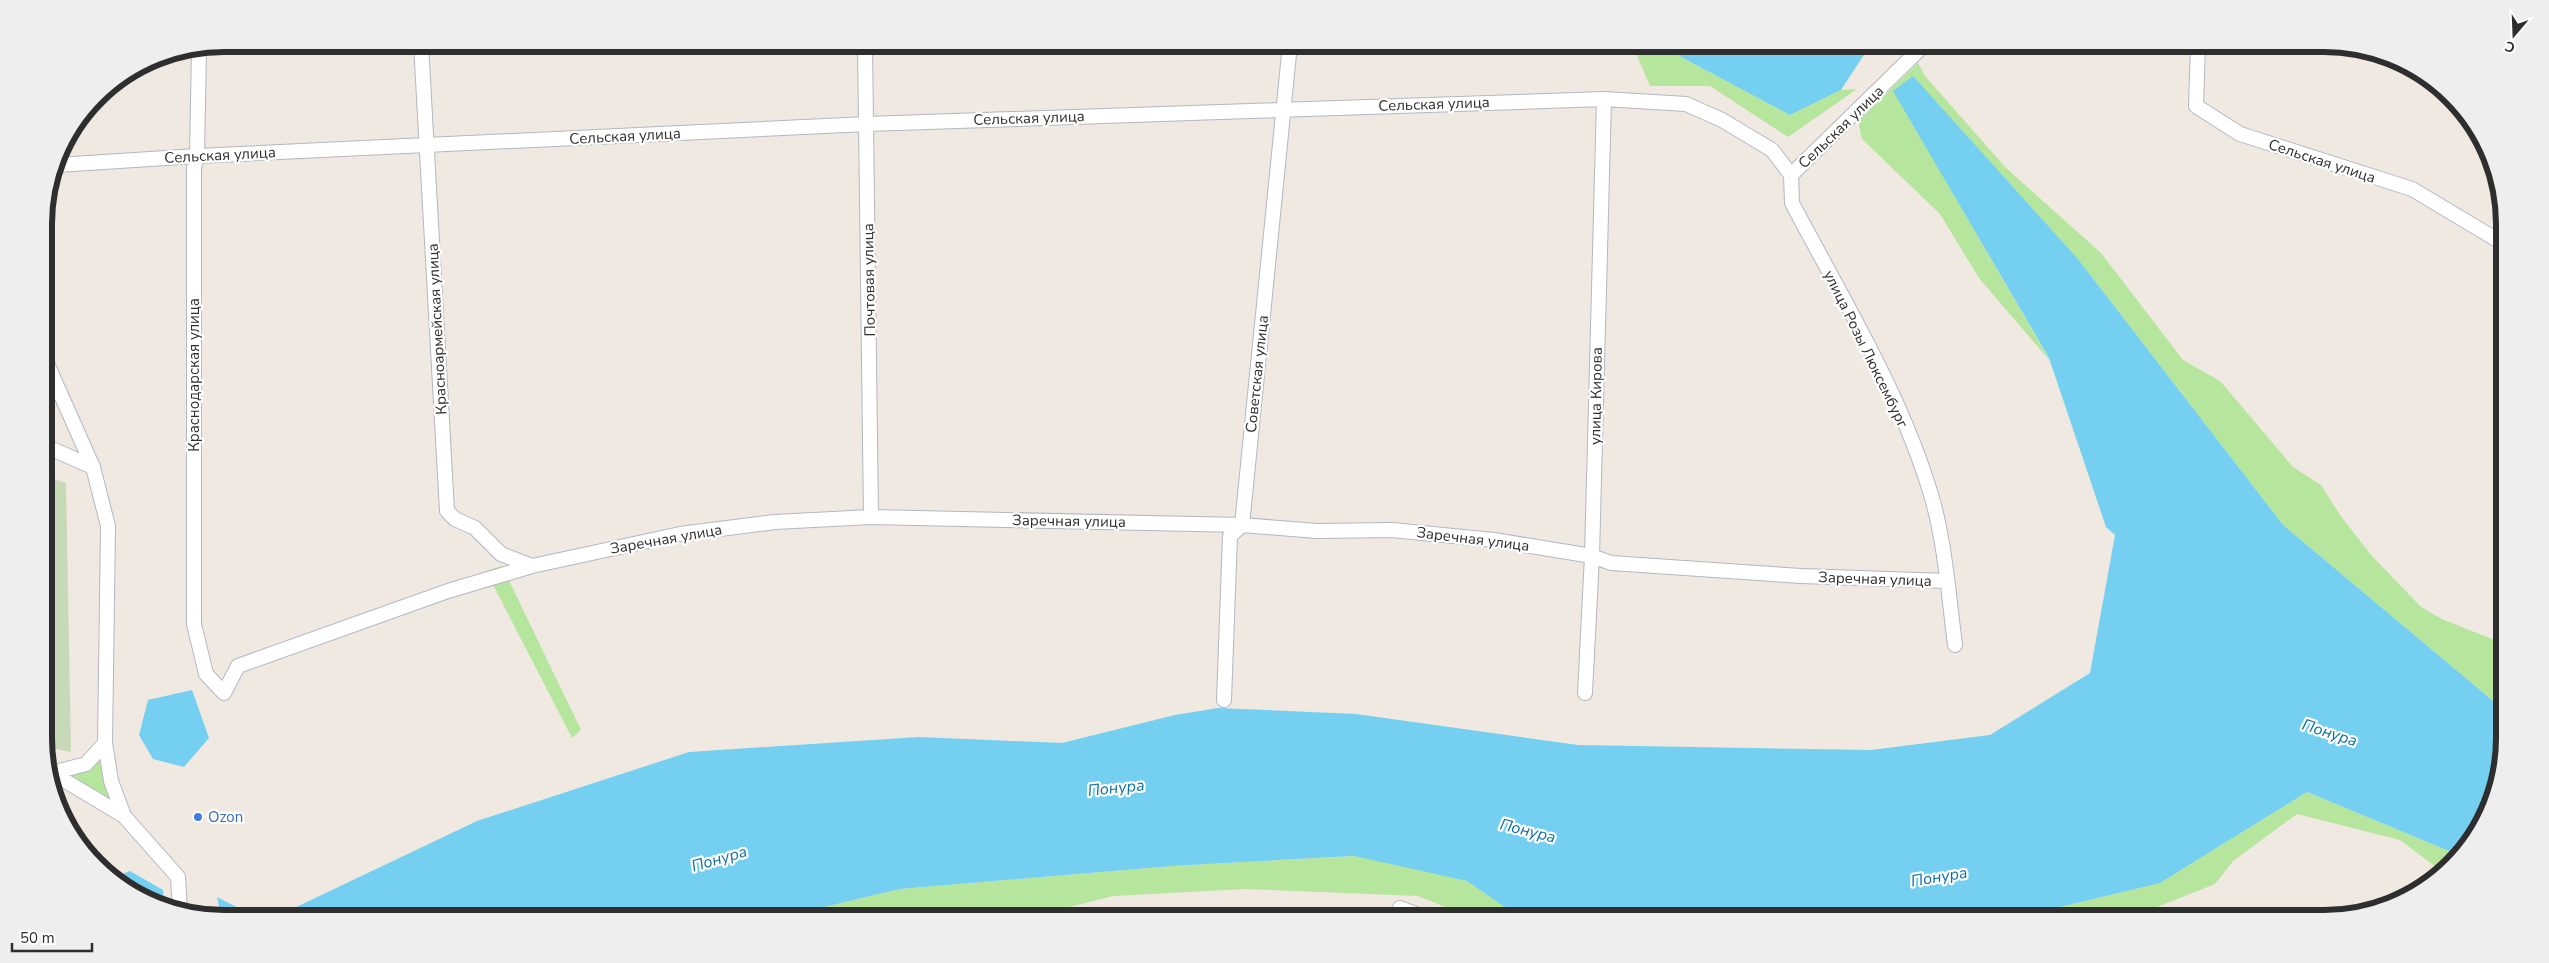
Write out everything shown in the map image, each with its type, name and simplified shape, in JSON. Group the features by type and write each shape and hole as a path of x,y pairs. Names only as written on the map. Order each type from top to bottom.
{"street":[{"name":"Советская улица","path":"1224,700 1230,536 1242,525 1289,52"},
{"name":"Сельская улица","path":"64,165 197,156 867,124 1604,99 1686,104 1722,120 1772,150 1792,175 1917,52"},
{"name":"Сельская улица","path":"2198,52 2196,106 2240,134 2412,189 2496,239"},
{"name":"Красноармейская улица","path":"421,53 447,511 455,519 475,528 501,554 532,566"},
{"name":"Почтовая улица","path":"865,53 871,517"},
{"name":"Краснодарская улица","path":"199,55 197,156 194,168 194,624 206,674 224,692"},
{"name":"улица Кирова","path":"1584,692 1592,556 1604,99"},
{"name":"улица Розы Люксембург","path":"1792,175 1792,203 1898,407 1932,499 1947,581 1955,645"},
{"path":"53,377 93,467 108,526 105,743 110,782 124,816"},
{"path":"53,449 93,467"},
{"name":"Заречная улица","path":"224,692 238,666 448,591 532,566 680,534 775,522 871,517 1242,525 1317,531 1392,530 1494,540 1592,556 1621,564 1801,576 1947,581"},
{"path":"56,771 86,764 105,743"},
{"path":"57,776 124,816 178,878 180,905"},
{"path":"1400,908 1405,910"}],"green space":[{"path":"1636,52 1673,52 1790,115 1841,90 1857,89 1788,137 1710,86 1650,86"},
{"path":"1918,63 1925,76 2005,167 2101,253 2183,360 2220,381 2293,467 2321,485 2340,515 2371,555 2421,607 2444,620 2496,640 2496,703 2283,525 2078,259 1913,77 1894,91 2050,361 1979,278 1940,214 1862,139 1858,121"},
{"path":"52,479 66,483 71,752 53,748 52,739"},
{"path":"502,566 581,730 572,738 486,571"},
{"path":"105,743 124,816 57,776 56,772 86,764"},
{"path":"2307,792 2453,853 2437,868 2400,840 2297,814 2233,861 2215,884 2150,910 2048,910 2160,883"},
{"path":"1356,856 1467,881 1509,910 1451,910 1418,896 1246,889 1113,896 1058,910 812,910 900,889 1172,866"}],"water":[{"path":"1673,52 1866,52 1841,90 1790,115"},
{"name":"Понура","path":"1913,76 2078,259 2283,525 2496,703 2496,750 2487,794 2479,815 2468,834 2453,853 2307,792 2160,883 2048,910 1509,910 1467,881 1354,856 1172,866 900,889 812,910 290,910 477,821 689,752 919,737 1062,743 1175,715 1218,708 1356,714 1578,745 1871,750 1990,735 2090,673 2115,535 2106,527 2049,358 1893,91"},
{"path":"192,690 209,738 184,767 153,759 139,735 148,700"},
{"path":"130,871 163,890 164,899 148,893 120,875"},
{"path":"217,897 242,910 224,910 220,910"}],"place":[{"name":"Ozon","path":"198,817"}]}
